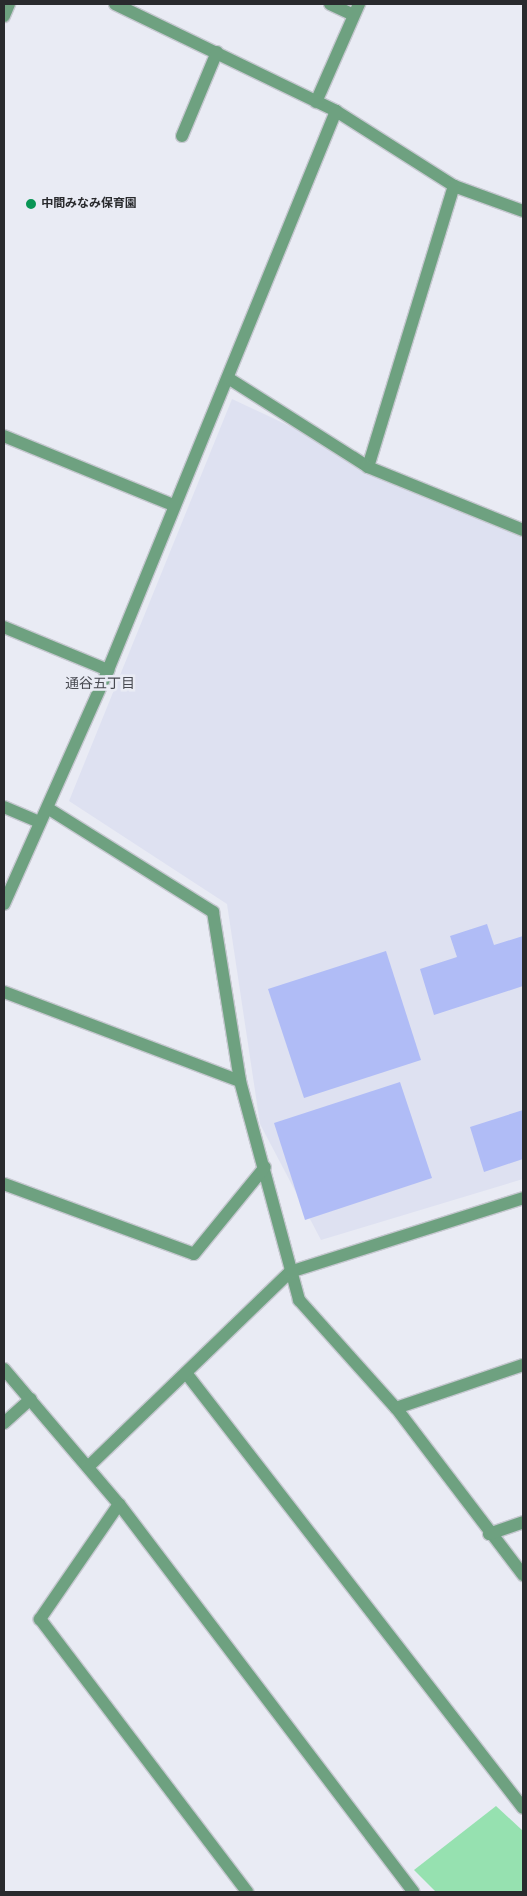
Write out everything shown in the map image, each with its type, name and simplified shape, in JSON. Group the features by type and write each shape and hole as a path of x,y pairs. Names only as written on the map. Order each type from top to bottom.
{"street":[{"path":"4,16 9,4"},
{"path":"115,4 336,111 454,186 523,211"},
{"path":"316,102 356,9 330,4"},
{"path":"182,136 217,52"},
{"path":"4,904 40,822 49,809 108,670 173,505 228,378 336,111"},
{"path":"368,468 454,186"},
{"path":"228,378 368,468 523,530"},
{"path":"4,436 173,505"},
{"path":"4,626 108,670"},
{"path":"4,807 40,822"},
{"path":"49,809 213,912 240,1081 265,1167 290,1272 299,1300 396,1408 489,1534 523,1575"},
{"path":"4,992 240,1081"},
{"path":"4,1184 194,1254 265,1167"},
{"path":"88,1466 290,1272 523,1198"},
{"path":"396,1408 523,1364"},
{"path":"4,1369 120,1504 414,1892"},
{"path":"186,1373 523,1808"},
{"path":"4,1423 31,1399"},
{"path":"120,1504 40,1619 247,1892"},
{"path":"489,1534 523,1522"}],"shaded area":[{"path":"232,399 523,536 523,1179 321,1240 260,1124 227,904 69,801"}],"green space":[{"path":"496,1806 523,1831 523,1892 436,1892 414,1870"}],"building":[{"path":"487,924 494,945 523,936 523,986 434,1015 420,969 457,957 450,936"},
{"path":"386,951 421,1060 304,1098 268,989"},
{"path":"400,1082 432,1178 305,1220 274,1123"},
{"path":"523,1110 523,1159 484,1172 470,1127"}],"place":[{"name":"中間みなみ保育園","path":"31,204"}],"district":[{"name":"通谷五丁目","path":"100,684"}]}
